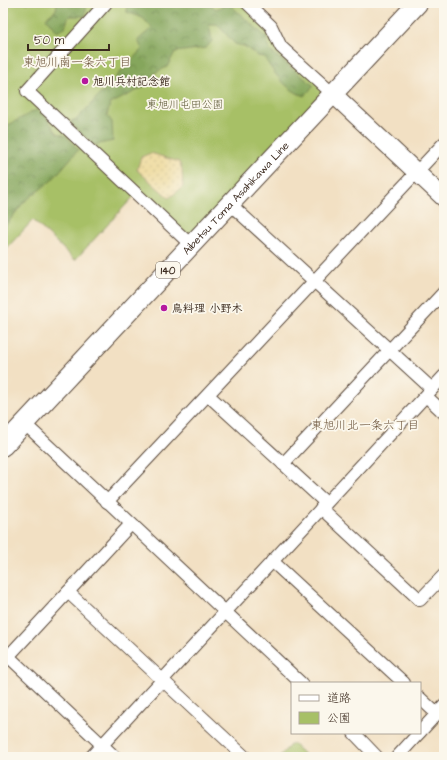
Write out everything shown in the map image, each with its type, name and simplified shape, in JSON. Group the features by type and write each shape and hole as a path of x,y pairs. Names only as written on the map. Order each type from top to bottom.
{"main road":[{"name":"Aibetsu Toma Asahikawa Line","path":"3,446 418,3"},
{"path":"333,94 444,198"}],"street":[{"path":"106,3 27,91 191,245"},
{"path":"247,3 260,7 271,26 280,47 333,94"},
{"path":"107,502 444,143"},
{"path":"230,204 390,350 429,392 444,413"},
{"path":"283,464 444,292"},
{"path":"91,757 444,376"},
{"path":"208,394 283,464 323,506 420,600 444,575"},
{"path":"24,423 300,682"},
{"path":"115,757 6,659 131,524"},
{"path":"272,561 403,682"},
{"path":"68,592 245,757"},
{"path":"421,699 441,710 421,732"},
{"path":"355,734 377,757"},
{"path":"397,757 419,734"}],"green space":[{"name":"東旭川屯田公園","path":"3,3 246,3 281,47 333,94 191,245 136,194 75,260 33,220 3,252"},
{"path":"57,3 87,3 85,16 69,16 65,27 57,32 46,18 56,10"},
{"path":"126,3 208,3 216,9 229,4 266,37 270,51 314,86 304,96 297,93 281,80 264,57 258,56 244,46 235,44 217,24 209,24 212,41 206,48 175,52 167,67 156,72 144,87 110,104 107,115 112,122 113,141 94,145 73,126 71,121 77,119 142,49 138,40 152,28 143,18 127,12"},
{"path":"36,110 46,117 57,133 66,136 78,150 52,180 24,202 3,229 3,128"},
{"path":"292,743 307,757 279,757"}],"sand":[{"path":"151,153 179,162 182,169 183,187 169,198 137,170 141,157"}],"place":[{"name":"旭川兵村記念館","path":"85,81"},
{"name":"鳥料理 小野木","path":"164,308"}],"district":[{"name":"東旭川南一条六丁目","path":"77,62"},
{"name":"東旭川北一条六丁目","path":"365,425"}]}
